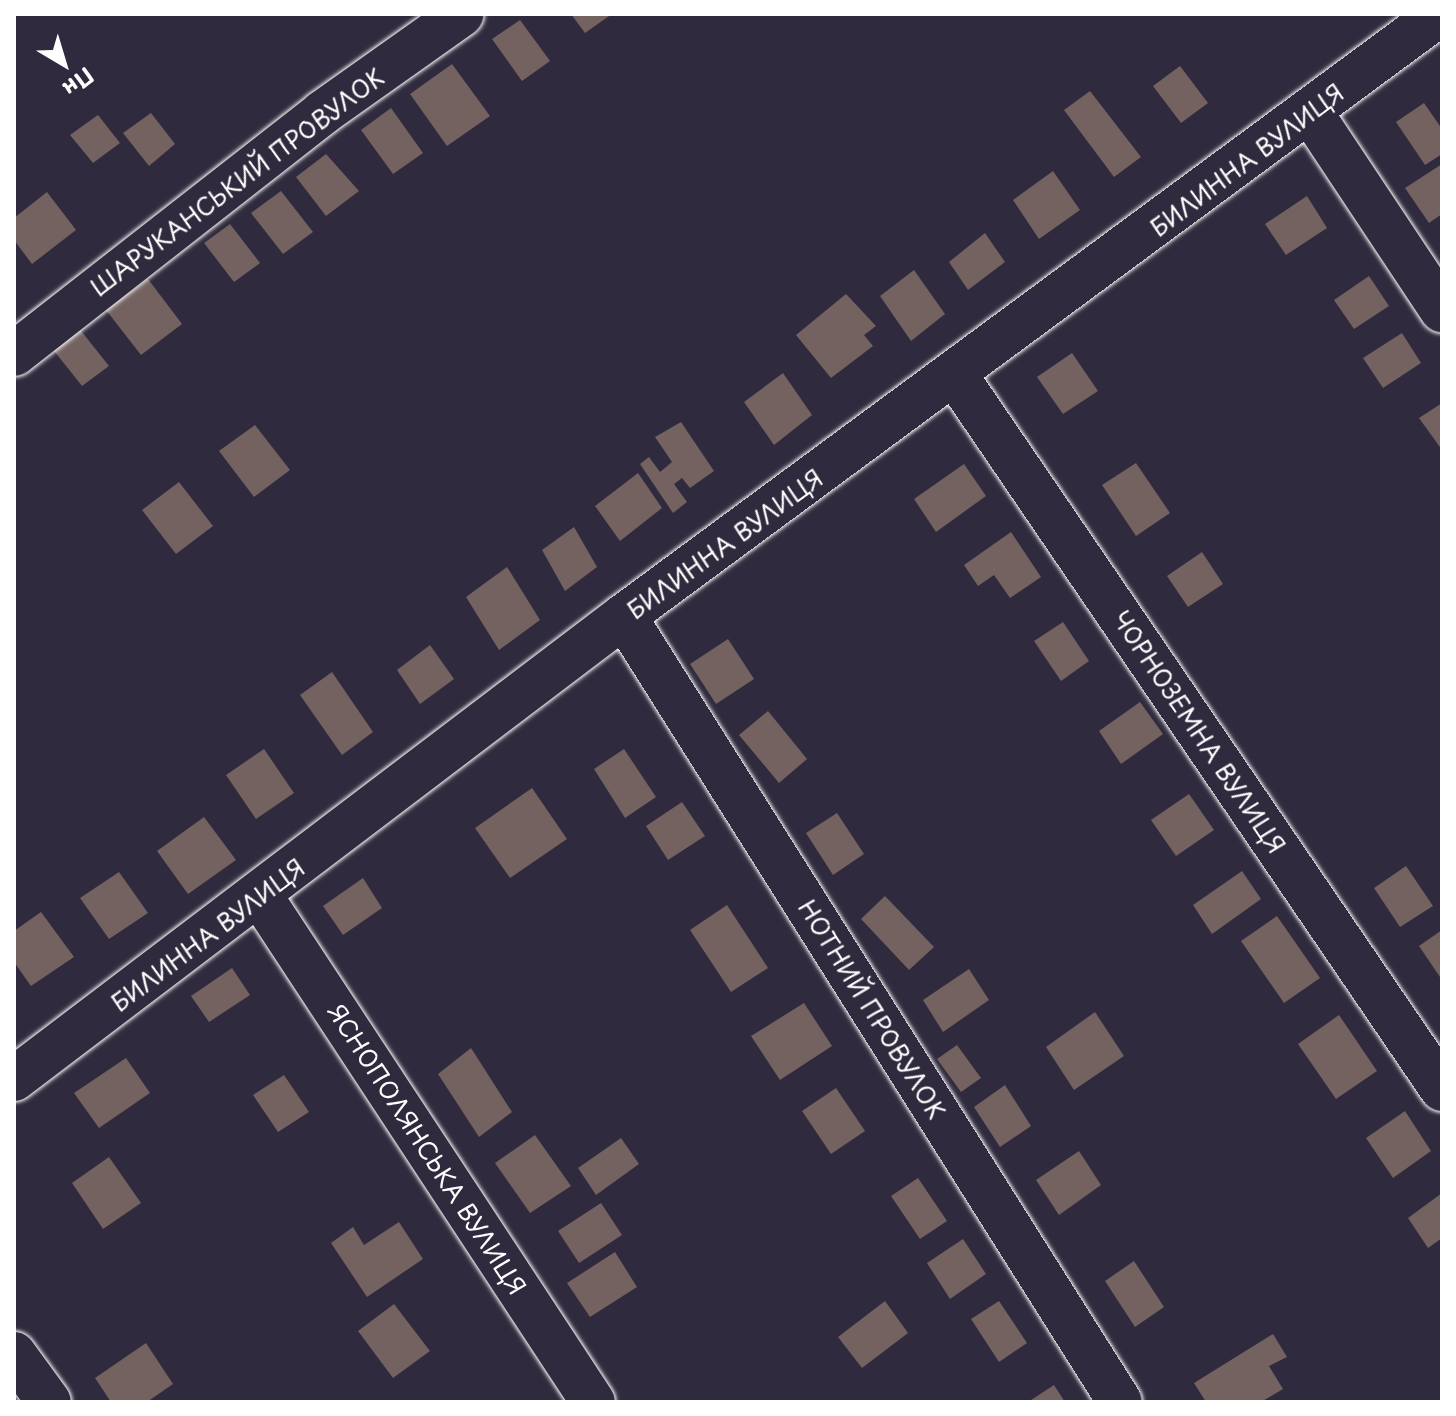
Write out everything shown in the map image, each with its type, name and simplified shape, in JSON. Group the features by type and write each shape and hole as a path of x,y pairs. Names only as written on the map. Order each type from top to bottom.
{"street":[{"name":"ШАРУКАНСЬКИЙ ПРОВУЛОК","path":"14,354 322,113 462,14"},
{"name":"БИЛИННА ВУЛИЦЯ","path":"14,1079 261,897 624,616 956,376 1440,14"},
{"path":"1311,113 1442,310"},
{"name":"ЧОРНОЗЕМНА ВУЛИЦЯ","path":"956,376 1442,1089"},
{"name":"НОТНИЙ ПРОВУЛОК","path":"624,616 1120,1402"},
{"name":"ЯСНОПОЛЯНСЬКА ВУЛИЦЯ","path":"261,897 593,1402"},
{"path":"14,1354 49,1402"}],"building":[{"path":"571,14 612,14 585,33"},
{"path":"520,20 550,61 522,81 492,39"},
{"path":"452,64 490,116 447,146 410,94"},
{"path":"1180,66 1208,103 1181,123 1153,86"},
{"path":"1090,91 1141,157 1114,177 1064,110"},
{"path":"1424,103 1442,129 1442,154 1425,165 1396,122"},
{"path":"391,108 423,153 393,174 361,130"},
{"path":"151,113 175,144 149,166 123,133"},
{"path":"98,115 120,143 93,163 70,135"},
{"path":"326,154 359,191 326,216 296,177"},
{"path":"1442,164 1442,214 1429,223 1405,188"},
{"path":"1053,171 1080,210 1039,239 1013,200"},
{"path":"281,191 313,232 283,254 251,213"},
{"path":"47,192 76,230 32,264 14,240 14,218"},
{"path":"1307,196 1327,228 1286,255 1265,224"},
{"path":"230,224 260,263 234,282 204,243"},
{"path":"985,233 1005,262 968,290 949,262"},
{"path":"914,270 945,314 911,341 880,296"},
{"path":"1369,276 1389,306 1354,329 1334,300"},
{"path":"148,279 182,324 141,355 106,310"},
{"path":"846,294 876,326 864,335 873,346 831,378 796,335"},
{"path":"78,327 109,366 82,386 51,347"},
{"path":"1402,333 1421,363 1383,388 1363,358"},
{"path":"1072,353 1098,391 1063,414 1037,377"},
{"path":"783,373 812,415 774,445 744,402"},
{"path":"1442,403 1442,450 1419,418"},
{"path":"681,422 714,471 690,488 682,478 674,484 687,502 673,513 640,464 649,457 660,472 672,462 655,437"},
{"path":"255,425 290,470 254,497 219,451"},
{"path":"1136,463 1170,513 1136,536 1102,485"},
{"path":"964,464 986,496 936,532 914,499"},
{"path":"638,473 662,508 620,541 595,506"},
{"path":"179,482 213,526 176,554 142,510"},
{"path":"574,527 597,567 565,591 542,550"},
{"path":"1011,532 1041,577 1010,598 994,575 978,586 964,565"},
{"path":"1202,552 1223,584 1188,607 1167,576"},
{"path":"507,567 540,620 499,650 466,597"},
{"path":"1063,622 1089,661 1061,681 1034,641"},
{"path":"728,639 754,679 716,704 690,664"},
{"path":"430,645 454,679 420,704 397,670"},
{"path":"332,672 373,732 342,755 300,695"},
{"path":"1140,702 1163,734 1121,764 1099,731"},
{"path":"768,711 807,759 779,783 739,735"},
{"path":"264,749 294,793 256,819 226,775"},
{"path":"624,749 656,797 625,818 594,769"},
{"path":"532,788 567,839 510,878 475,828"},
{"path":"1189,794 1214,830 1176,856 1151,820"},
{"path":"682,802 705,836 668,860 646,826"},
{"path":"837,813 864,854 833,875 806,833"},
{"path":"204,817 236,860 188,894 157,851"},
{"path":"1406,866 1433,906 1400,927 1374,888"},
{"path":"1242,871 1261,899 1212,934 1193,905"},
{"path":"119,872 148,913 109,939 80,898"},
{"path":"363,878 382,908 343,935 323,906"},
{"path":"885,896 934,947 909,970 861,919"},
{"path":"727,905 768,968 731,992 690,930"},
{"path":"41,912 74,957 31,986 14,962 14,931"},
{"path":"1277,916 1320,978 1284,1003 1241,941"},
{"path":"1442,930 1442,980 1419,946"},
{"path":"232,968 250,995 209,1022 191,996"},
{"path":"969,969 989,1000 943,1032 923,1000"},
{"path":"804,1003 832,1046 780,1080 751,1036"},
{"path":"1095,1012 1124,1056 1074,1090 1046,1047"},
{"path":"1339,1015 1377,1071 1336,1099 1298,1044"},
{"path":"957,1045 981,1078 961,1092 937,1059"},
{"path":"471,1048 512,1112 479,1137 438,1074"},
{"path":"126,1058 150,1093 99,1128 74,1093"},
{"path":"284,1075 309,1112 278,1132 253,1095"},
{"path":"1005,1085 1031,1126 1000,1147 974,1107"},
{"path":"836,1088 865,1131 831,1154 802,1111"},
{"path":"1405,1111 1431,1151 1393,1178 1366,1138"},
{"path":"535,1135 571,1186 530,1213 495,1163"},
{"path":"621,1138 639,1164 596,1195 578,1168"},
{"path":"1079,1151 1101,1185 1059,1215 1036,1180"},
{"path":"109,1157 141,1203 103,1229 72,1183"},
{"path":"918,1178 947,1221 920,1239 891,1196"},
{"path":"1442,1193 1442,1238 1428,1248 1408,1218"},
{"path":"601,1203 622,1235 579,1263 558,1231"},
{"path":"399,1222 423,1259 367,1297 331,1243 353,1227 364,1245"},
{"path":"963,1239 986,1274 950,1299 927,1263"},
{"path":"615,1252 637,1287 590,1317 567,1283"},
{"path":"1134,1261 1164,1307 1135,1327 1105,1281"},
{"path":"885,1301 908,1333 862,1368 838,1337"},
{"path":"999,1301 1027,1343 999,1362 971,1319"},
{"path":"394,1304 430,1351 393,1378 358,1331"},
{"path":"1273,1334 1287,1357 1269,1366 1283,1389 1261,1402 1206,1402 1194,1383"},
{"path":"146,1343 173,1384 147,1402 111,1402 95,1378"},
{"path":"1054,1385 1065,1402 1028,1402"}]}
